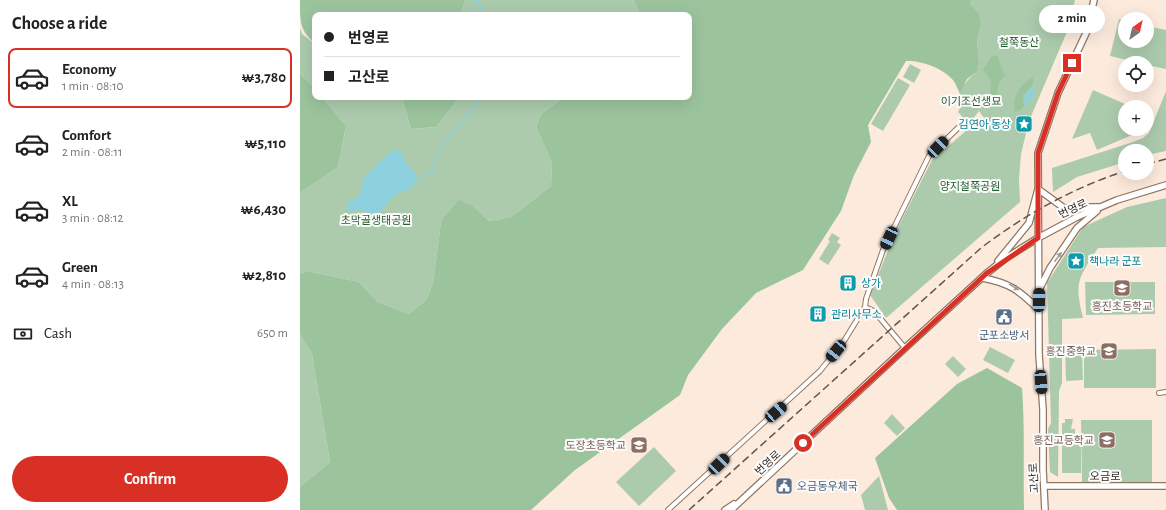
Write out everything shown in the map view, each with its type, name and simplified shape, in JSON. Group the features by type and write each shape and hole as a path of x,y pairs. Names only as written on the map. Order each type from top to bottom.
{"street":[{"name":"고산로","path":"1045,510 1038,308 1038,153 1058,93 1087,31 1094,0"},
{"path":"668,510 820,371 844,342 865,307 866,299 883,250 929,156 960,126"},
{"name":"번영로","path":"732,510 905,348 992,269 1038,238 1077,217 1117,200 1166,185"},
{"path":"992,269 1029,224 1038,189 1064,208 1076,211 1087,207 1102,207"},
{"path":"1039,290 1050,268 1077,228 1102,207"},
{"path":"983,278 1010,285 1038,308"},
{"path":"865,307 874,311 905,348"},
{"path":"1159,392 1166,392"},
{"name":"오금로","path":"1045,486 1166,486"},
{"path":"725,510 747,495"},
{"path":"737,510 747,495"}],"green space":[{"path":"300,0 465,0 462,12 312,12 312,41 304,30 300,15"},
{"path":"465,0 633,0 639,12 462,12"},
{"path":"633,0 971,0 970,4 979,14 981,26 977,40 979,62 978,71 967,79 960,94 953,80 937,68 924,63 906,61 868,125 871,142 854,175 841,211 803,270 756,293 722,329 688,375 680,395 575,470 531,510 300,510 300,487 330,462 312,354 300,334 300,274 307,271 359,282 378,302 409,314 426,300 433,284 441,221 459,200 473,206 489,221 511,217 551,186 552,163 536,127 541,114 560,100 692,100 692,12 639,12"},
{"path":"971,0 1075,0 1066,34 1029,121 1021,154 1019,178 1020,202 886,318 870,295 895,233 932,160 974,124 979,122 987,122 979,111 969,124 958,112 960,108 960,92 969,78 978,71 979,62 977,40 981,26 969,2"},
{"path":"1118,23 1118,48 1154,48 1154,27 1166,30 1166,69 1154,66 1154,56 1118,56 1118,58 1110,56"},
{"path":"300,28 302,34 312,42 312,85 300,74"},
{"path":"992,56 997,56 1005,76 998,87 998,97 1000,100 997,105 990,108 986,99 990,97 991,81 983,69"},
{"path":"910,64 921,70 914,83 903,77"},
{"path":"300,74 312,85 312,100 324,100 346,126 338,167 300,193"},
{"path":"1033,77 1033,84 1023,96 1024,106 1019,111 1015,112 1014,107 1016,96 1020,88"},
{"path":"898,78 910,85 883,131 871,124"},
{"path":"1093,90 1118,101 1118,136 1130,136 1097,150 1090,133 1072,139"},
{"path":"1166,91 1166,151 1154,154 1154,144 1127,144 1145,136 1154,136 1154,121"},
{"name":"초막골생태공원","path":"324,100 403,100 411,129 436,127 458,100 560,100 541,114 536,127 552,163 551,186 511,217 489,221 473,206 441,221 433,284 426,300 409,314 378,302 359,282 307,271 300,274 300,193 338,167 346,126"},
{"path":"403,100 458,100 436,127 411,129"},
{"path":"1118,147 1118,164 1077,177 1053,192 1052,168"},
{"path":"1166,198 1166,247 1098,248 1082,274 1080,281 1079,296 1083,318 1062,319 1062,383 1059,391 1058,477 1050,472 1048,429 1051,423 1047,283 1083,227 1127,207"},
{"path":"832,233 840,238 837,242 841,245 828,265 819,259 830,241 828,240"},
{"path":"1085,282 1155,282 1155,314 1086,315"},
{"path":"300,334 312,354 330,462 300,487"},
{"path":"990,347 1015,360 1008,373 983,360"},
{"path":"1065,348 1082,348 1083,380 1066,381"},
{"path":"1156,349 1156,388 1084,388 1084,350"},
{"path":"953,356 966,369 958,377 945,364"},
{"path":"987,368 1022,388 1024,433 1024,510 897,510 889,498 875,458 957,384"},
{"path":"892,414 905,428 897,436 884,423"},
{"path":"1065,419 1073,419 1071,429 1075,429 1075,435 1078,436 1078,439 1081,439 1081,473 1062,473 1062,423 1065,423"},
{"path":"1081,420 1152,420 1152,482 1082,482"},
{"path":"654,447 676,471 639,506 616,482"},
{"path":"879,476 888,510 865,510 861,495"}],"water":[{"path":"1034,85 1032,99 1024,106 1025,96"},
{"path":"394,150 401,151 406,164 412,169 416,176 414,183 410,188 394,195 383,209 374,215 361,210 349,211 347,206 348,201 359,196 363,178"}],"waterway":[{"path":"472,12 475,0"},
{"path":"478,0 482,12"},
{"path":"410,188 423,176 432,171 440,150 479,100"}],"railway":[{"path":"1154,162 1166,159"},
{"path":"689,510 981,248 1014,224 1068,194 1118,174"}],"place":[{"name":"김연아 동상","path":"1024,124"},
{"name":"책나라 군포","path":"1076,261"},
{"name":"상가","path":"848,283"},
{"name":"흥진초등학교","path":"1122,288"},
{"name":"관리사무소","path":"818,314"},
{"name":"군포소방서","path":"1004,317"},
{"name":"흥진중학교","path":"1109,351"},
{"name":"흥진고등학교","path":"1107,440"},
{"name":"도장초등학교","path":"639,445"},
{"name":"오금동우체국","path":"784,486"}],"route":[{"path":"803,443 987,273 1006,258 1038,238 1038,153 1046,124 1072,63"}],"park label":[{"name":"철쭉동산","path":"1019,42"},
{"name":"이기조선생묘","path":"971,101"},
{"name":"양지철쭉공원","path":"970,186"}]}
